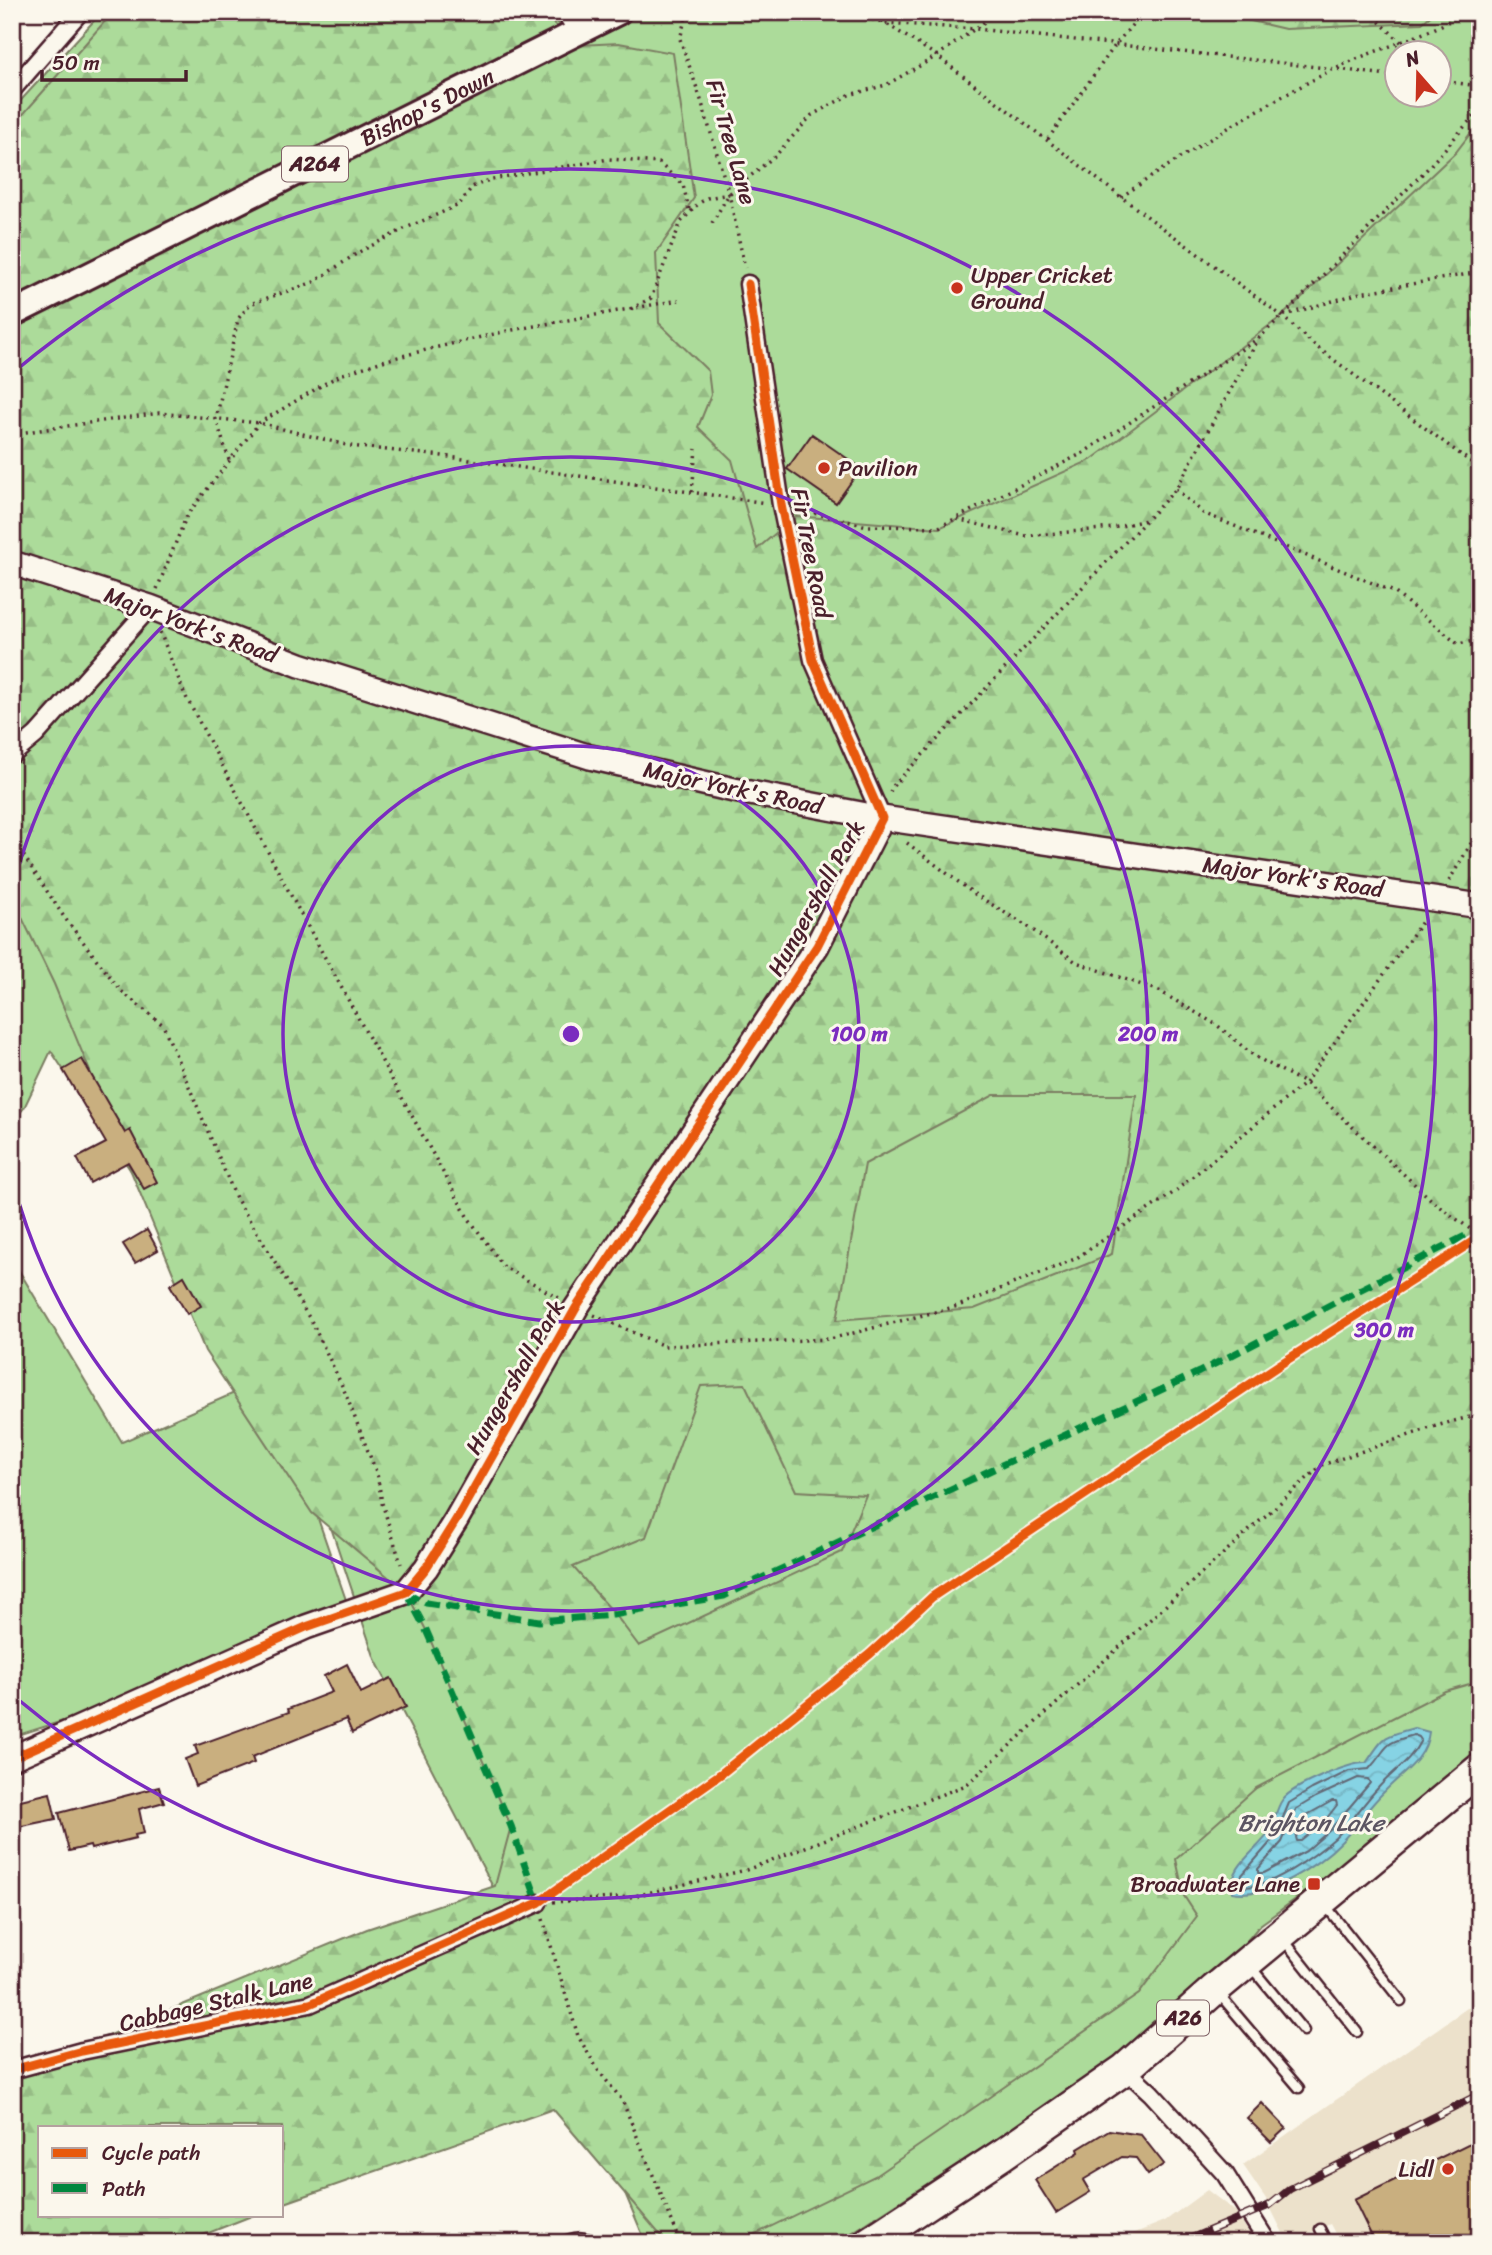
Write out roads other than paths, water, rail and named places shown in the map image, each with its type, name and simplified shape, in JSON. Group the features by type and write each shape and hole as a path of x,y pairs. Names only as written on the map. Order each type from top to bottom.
{"highway":[{"name":"A26","path":"868,2243 1125,2069 1215,1989 1480,1769"}],"main road":[{"name":"Bishop's Down","path":"12,314 572,23 618,12"}],"street":[{"path":"12,90 80,12"},
{"name":"Fir Tree Road","path":"748,284 780,505 813,660 882,818"},
{"name":"Major York's Road","path":"12,563 150,607 300,665 590,757 734,790 882,818 1480,906"},
{"path":"12,755 36,735 150,607"},
{"name":"Hungershall Park","path":"12,1758 300,1629 406,1592 426,1568 456,1520 576,1308 817,946 882,818"},
{"name":"Cabbage Stalk Lane","path":"12,2070 82,2051 310,2004 538,1903"},
{"path":"1125,2069 1151,2093 1225,2175 1268,2243"}],"lane":[{"path":"1322,1901 1401,2001"},
{"path":"1280,1936 1357,2032"},
{"path":"1247,1962 1304,2031"},
{"path":"1215,1989 1299,2088"},
{"path":"1320,2229 1327,2243"},
{"path":"560,2243 574,2237 588,2238 597,2243"}],"water":[{"name":"Brighton Lake","path":"1414,1728 1429,1732 1419,1758 1379,1797 1332,1850 1306,1870 1276,1885 1246,1893 1232,1892 1232,1883 1239,1867 1268,1834 1283,1799 1309,1782 1335,1771 1366,1763 1385,1739"}],"railway":[{"path":"1180,2243 1270,2205 1290,2189 1480,2094"}],"place":[{"name":"Upper Cricket Ground","path":"957,288"},
{"name":"Pavilion","path":"824,468"},
{"name":"Broadwater Lane","path":"1314,1884"},
{"name":"Lidl","path":"1448,2169"}]}
